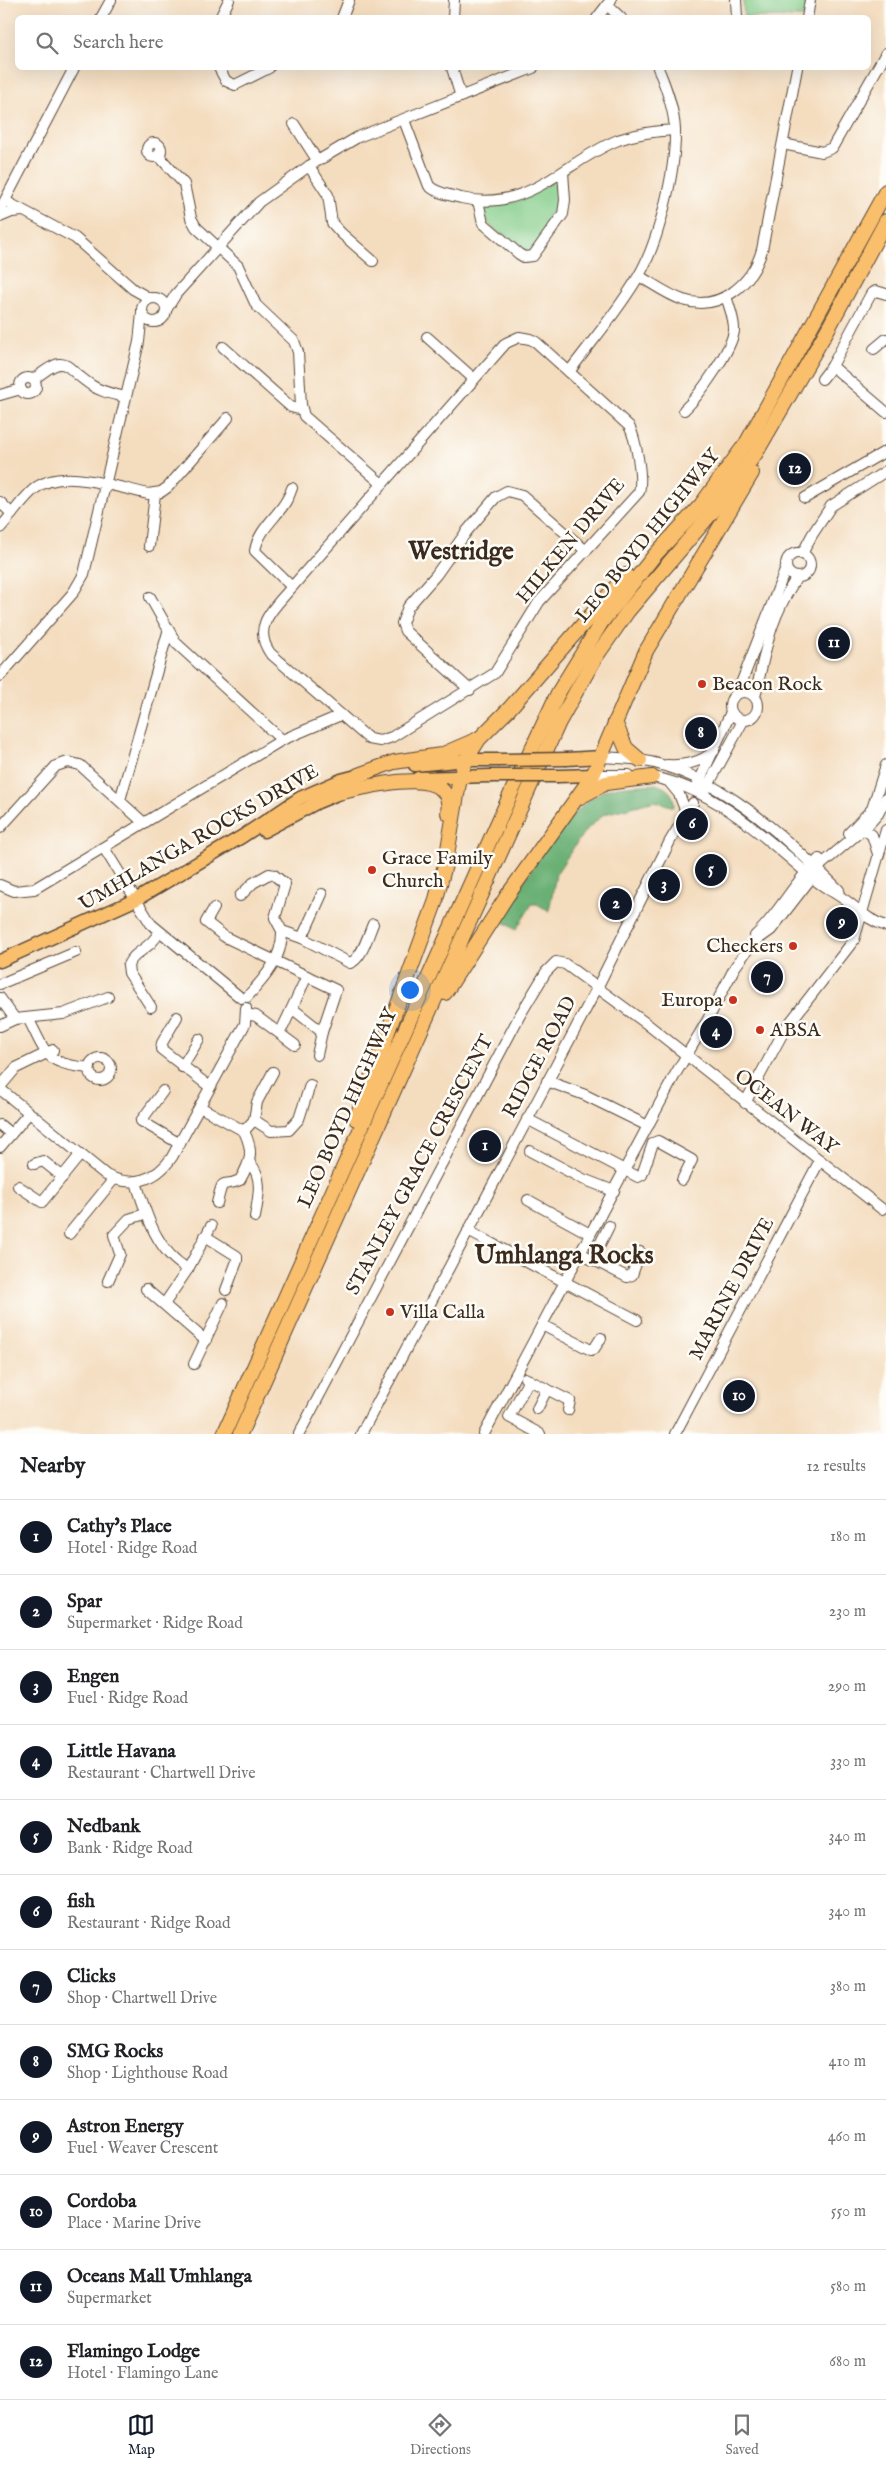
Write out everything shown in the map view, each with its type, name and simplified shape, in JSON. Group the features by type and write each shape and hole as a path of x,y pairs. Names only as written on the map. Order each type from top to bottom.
{"highway":[{"name":"LEO BOYD HIGHWAY","path":"224,1434 512,791 558,693 601,623 654,556 701,505 725,474 769,404 886,191"},
{"name":"LEO BOYD HIGHWAY","path":"240,1434 513,822 573,696 595,658 628,611 714,510 756,453 829,327 886,221"},
{"path":"361,1164 451,983 507,896 593,775 602,758 615,722 646,651 781,422 804,381 829,327"},
{"path":"318,1226 435,903 446,861 460,777 466,760 479,739 701,496 769,404"},
{"path":"615,722 626,748 640,760"},
{"path":"358,775 394,762 441,755 479,739"},
{"path":"577,799 606,783 654,771"},
{"path":"338,793 379,785 413,782 434,783 444,790 450,806 435,903"}],"main road":[{"name":"UMHLANGA ROCKS DRIVE","path":"0,961 139,902 300,798 326,786 358,775 407,766 466,760 602,758"},
{"name":"UMHLANGA ROCKS DRIVE","path":"0,967 73,938 259,834 338,793 391,780 490,776 593,775"}],"street":[{"path":"103,15 111,0"},
{"path":"222,15 229,0"},
{"path":"343,15 349,0"},
{"path":"453,15 454,0"},
{"path":"736,0 737,15"},
{"path":"808,15 810,0"},
{"path":"599,15 609,3 619,15"},
{"path":"783,144 822,152 832,148 886,53"},
{"path":"73,70 2,205 24,211 75,238 134,289 149,298 161,300 176,294"},
{"path":"220,70 226,81 235,85 265,70"},
{"path":"453,70 461,97"},
{"path":"139,342 152,322 163,317 176,294 259,202 313,163 351,140 528,70"},
{"path":"569,372 639,276 666,196 672,171 675,130 670,101 659,70"},
{"path":"639,276 684,300 706,301 726,296 739,289 757,266 797,70"},
{"path":"404,120 429,186 439,192 478,202 491,202 512,198 563,172 618,140 640,134 675,130"},
{"path":"294,124 328,195 332,223 340,234 373,261"},
{"path":"158,155 184,184 193,222 243,272 256,305 294,341 299,358 302,410 309,420 382,484"},
{"path":"478,202 483,223 519,254 524,257 533,256 564,214 563,172"},
{"path":"0,217 12,212 24,211"},
{"path":"134,289 145,318 152,322"},
{"path":"822,380 832,366 871,294 876,290 886,294"},
{"path":"684,410 702,392 732,337 734,326 726,296"},
{"path":"0,676 80,584 88,561 139,342 142,310 149,298"},
{"path":"161,300 166,310"},
{"path":"427,337 474,380"},
{"name":"HILKEN DRIVE","path":"519,337 530,339 536,342 569,372 629,426 633,436 640,481 636,497 533,610 498,670 470,690 386,740 369,739 270,653 265,646 262,631 266,619 506,344 519,337"},
{"path":"874,349 886,339"},
{"path":"223,347 291,407 302,410"},
{"path":"0,395 21,389 21,383 25,379 33,380 48,368 59,363 71,367 86,382 100,390 125,397"},
{"path":"832,366 886,412"},
{"path":"0,528 33,490 54,479 70,478 155,494 173,482 228,418"},
{"path":"805,498 886,451"},
{"path":"802,554 812,534 831,506 886,471"},
{"path":"292,488 285,505 260,534 256,550 292,587"},
{"path":"470,690 405,631 403,617 467,531 496,497 507,491 522,494 586,551"},
{"path":"149,546 155,494"},
{"path":"0,502 12,514"},
{"path":"704,782 730,712 731,700 737,694 789,558 795,554 802,554 808,559 810,566 804,575 797,577 790,574 786,568"},
{"path":"730,712 736,718 743,721 751,719 757,713 759,705 756,697 769,633 780,605 797,577"},
{"path":"150,597 168,632 188,654 282,740"},
{"path":"120,800 168,632"},
{"path":"737,694 749,692 756,697"},
{"path":"0,885 14,891 28,891 104,848 282,740 341,715"},
{"path":"704,782 743,721"},
{"path":"593,775 654,771 688,764 704,758 714,751"},
{"path":"602,758 640,760 668,781 756,830 812,871 862,915 882,926"},
{"path":"0,828 61,763 78,764 144,823"},
{"path":"885,769 875,812 886,827"},
{"path":"654,771 704,782 741,804 798,851 812,871"},
{"path":"668,781 679,794 686,812"},
{"name":"RIDGE ROAD","path":"362,1434 597,988 686,812 697,797 704,782"},
{"path":"812,871 864,830 886,798"},
{"path":"798,851 816,854 828,851 864,830 886,827"},
{"path":"745,1103 785,1030 850,945 856,934 886,827"},
{"path":"864,830 878,854"},
{"path":"50,1052 16,1068 0,1088 101,1172 114,1179 136,1182 150,1178 161,1171 180,1144 244,1024 246,1011 250,1004 159,932 104,848"},
{"path":"484,1434 686,1054 735,967 755,941 771,930 828,851"},
{"path":"240,896 250,885 269,874 283,881 285,888 275,918 282,931 282,944 267,975 244,998"},
{"path":"302,938 322,894"},
{"path":"214,908 206,919 209,926 225,938 336,990 322,1032 318,1056"},
{"path":"282,931 302,938 352,963 364,945 373,924"},
{"path":"856,934 882,926"},
{"path":"151,1007 129,973 128,965 133,958 153,943 159,932"},
{"path":"0,984 76,952"},
{"name":"STANLEY GRACE CRESCENT","path":"299,1434 515,1023 546,972 553,964 560,962 597,988"},
{"path":"283,1027 307,976"},
{"name":"OCEAN WAY","path":"597,988 686,1054 745,1103 882,1209"},
{"path":"0,1026 15,1019 63,1014 108,997"},
{"path":"0,998 15,1019"},
{"path":"293,1009 322,1032"},
{"path":"246,1011 256,1016 295,1045"},
{"path":"177,1017 160,1048 210,1087"},
{"path":"28,1018 57,1063 90,1068"},
{"path":"182,1067 199,1039"},
{"path":"244,1131 254,1120 257,1102 273,1072"},
{"path":"548,1081 585,1095 648,1126"},
{"path":"254,1120 271,1130 290,1130 299,1119 310,1085"},
{"path":"163,1091 141,1122 180,1144"},
{"path":"200,1107 244,1131 251,1152 250,1163 239,1181 223,1183 218,1203"},
{"path":"0,1147 29,1113"},
{"path":"527,1119 624,1171 640,1177 653,1143 658,1141 692,1160 682,1180"},
{"path":"0,1125 11,1134"},
{"path":"530,1151 583,1179 614,1190"},
{"path":"18,1186 41,1202 80,1155"},
{"path":"34,1164 42,1160 62,1177"},
{"name":"MARINE DRIVE","path":"675,1434 820,1160"},
{"path":"250,1163 257,1174 259,1189 254,1216"},
{"path":"69,1234 114,1179"},
{"path":"136,1182 153,1230 170,1256 188,1269"},
{"path":"528,1200 590,1234"},
{"path":"108,1281 120,1254 114,1235 129,1219 146,1214"},
{"path":"165,1304 188,1269 211,1226"},
{"path":"592,1260 609,1226"},
{"path":"468,1231 565,1280 637,1320"},
{"path":"205,1236 237,1256 238,1261 226,1290"},
{"path":"580,1253 627,1277 632,1275 640,1252"},
{"path":"146,1289 206,1341"},
{"path":"194,1364 223,1303"},
{"path":"542,1325 590,1350 594,1349 601,1338"},
{"path":"516,1373 570,1401 568,1410"},
{"path":"529,1380 509,1417 540,1434"},
{"path":"538,1409 548,1389"}],"green space":[{"path":"743,0 803,0 806,6 804,15 744,15"},
{"path":"551,183 559,185 561,211 534,251 525,255 486,222 483,213 488,207 515,202"},
{"path":"656,784 670,792 674,807 655,801 604,814 584,832 556,874 549,911 537,904 532,904 516,930 499,919 546,849 575,813 589,800 609,789 623,786"}],"place":[{"name":"Flamingo Lodge","path":"795,469"},
{"name":"Oceans Mall Umhlanga","path":"834,643"},
{"name":"Beacon Rock","path":"702,684"},
{"name":"SMG Rocks","path":"701,733"},
{"name":"fish","path":"692,824"},
{"name":"Grace Family Church","path":"372,870"},
{"name":"Nedbank","path":"711,870"},
{"name":"Engen","path":"664,885"},
{"name":"Spar","path":"616,904"},
{"name":"Astron Energy","path":"842,923"},
{"name":"Checkers","path":"793,946"},
{"name":"Clicks","path":"767,977"},
{"name":"Europa","path":"733,1000"},
{"name":"ABSA","path":"760,1030"},
{"name":"Little Havana","path":"716,1032"},
{"name":"Cathy's Place","path":"485,1146"},
{"name":"Villa Calla","path":"390,1312"},
{"name":"Cordoba","path":"739,1396"}],"district":[{"name":"Westridge","path":"461,552"},
{"name":"Umhlanga Rocks","path":"564,1256"}]}
